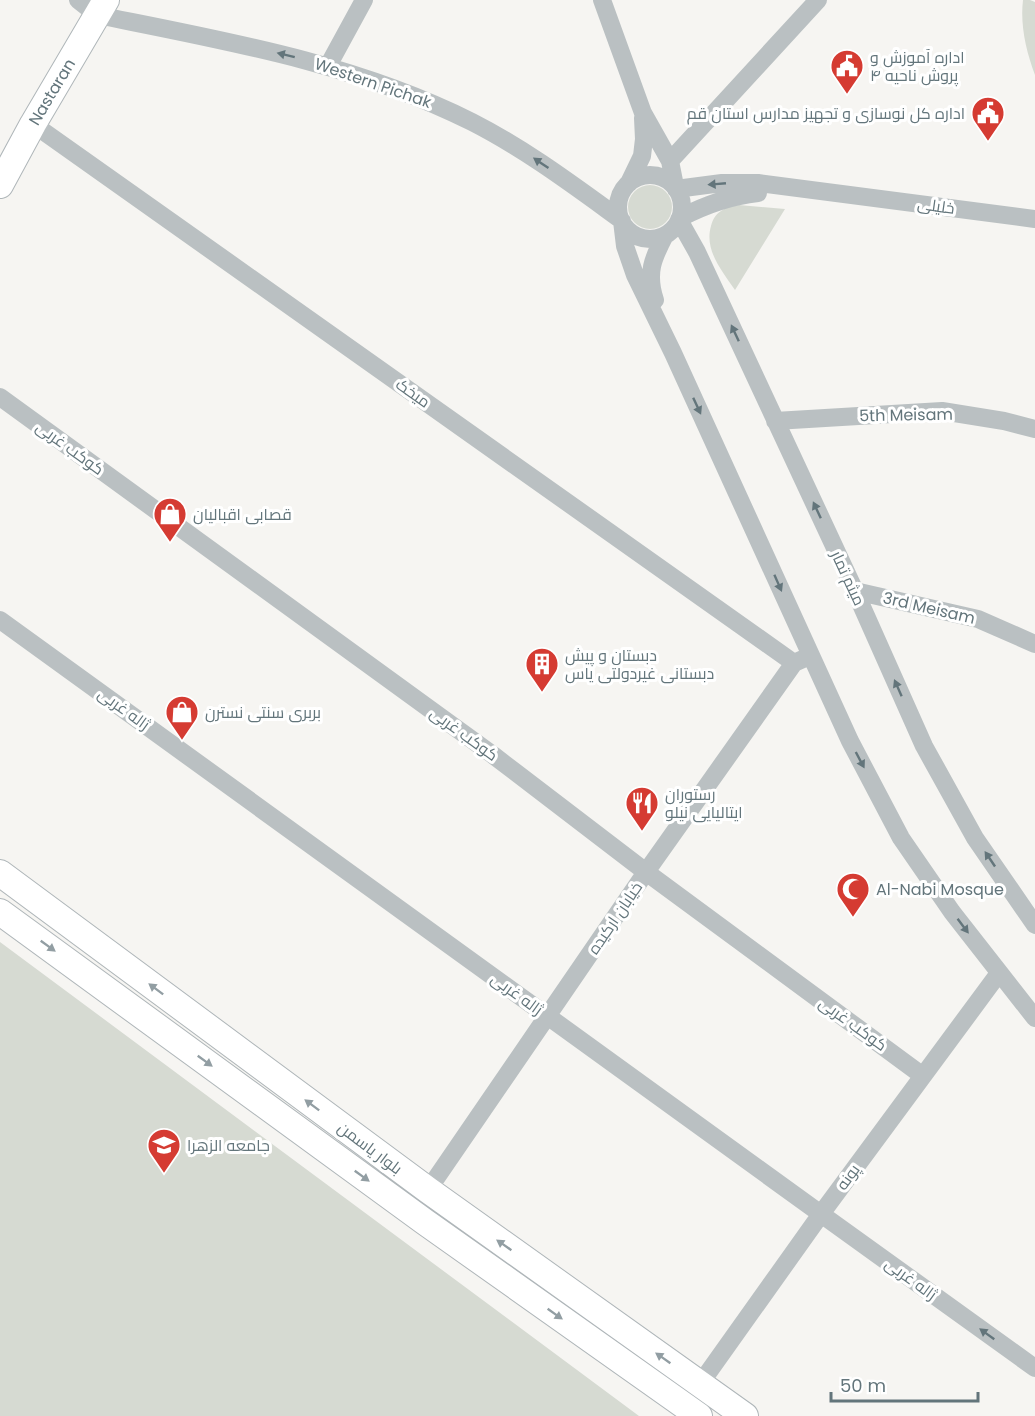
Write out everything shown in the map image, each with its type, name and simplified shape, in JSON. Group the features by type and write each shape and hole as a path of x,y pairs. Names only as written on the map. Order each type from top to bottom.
{"street":[{"path":"328,66 364,0"},
{"path":"602,0 643,113 670,161 675,187 682,203 680,219"},
{"path":"670,161 818,0"},
{"name":"Western Pichak","path":"94,5 328,66 427,101 473,123 536,159 621,220"},
{"name":"Nastaran","path":"1,180 33,124 94,5"},
{"path":"643,113 642,156 629,183 623,190 618,209 625,246 635,275 673,353 802,660 850,741 901,838 952,912 1035,1018"},
{"name":"میخک","path":"33,124 802,660"},
{"path":"629,183 638,177 648,175 658,176 675,187 758,183 837,192"},
{"path":"621,220 626,228 635,234 644,238 655,238 673,229 680,219 705,206 735,196 763,192 837,192"},
{"name":"خلیلی","path":"837,192 1035,219"},
{"path":"589,196 614,201 619,199"},
{"name":"میثم تمار","path":"680,219 855,591 924,746 975,838 1035,925"},
{"path":"665,235 653,260 650,274 651,290 673,353"},
{"name":"کوکب غربی","path":"0,397 493,755 646,872 923,1076"},
{"name":"5th Meisam","path":"775,421 942,411 1004,421 1035,429"},
{"name":"3rd Meisam","path":"855,591 978,619 1035,644"},
{"name":"ژاله غربی","path":"0,620 1035,1368"},
{"name":"خیابان ارکیده","path":"428,1190 646,872 802,660"},
{"name":"بلوار یاسمن","path":"0,873 428,1190 745,1416"},
{"name":"بلوار یاسمن","path":"0,912 425,1222 699,1416"},
{"name":"پونه","path":"700,1384 821,1214 999,973"}],"shaded area":[{"path":"1023,0 1035,2 1035,75 1024,38"},
{"path":"650,185 659,186 666,191 671,198 671,216 666,223 659,228 650,229 641,228 634,223 629,216 628,207 629,198 634,191 641,186"},
{"path":"739,205 785,209 735,290 712,252 709,235 717,214"},
{"name":"جامعه الزهرا","path":"0,942 639,1416 0,1416"}],"place":[{"name":"اداره آموزش و پروش ناحیه ۴","path":"847,95"},
{"name":"اداره کل نوسازی و تجهیز مدارس استان قم","path":"988,142"},
{"name":"قصابی اقبالیان","path":"170,543"},
{"name":"دبستان و پیش دبستانی غیردولتی یاس","path":"542,693"},
{"name":"بربری سنتی نسترن","path":"182,741"},
{"name":"رستوران ایتالیایی نیلو","path":"642,832"},
{"name":"Al-Nabi Mosque","path":"853,918"},
{"name":"جامعه الزهرا","path":"164,1174"}]}
